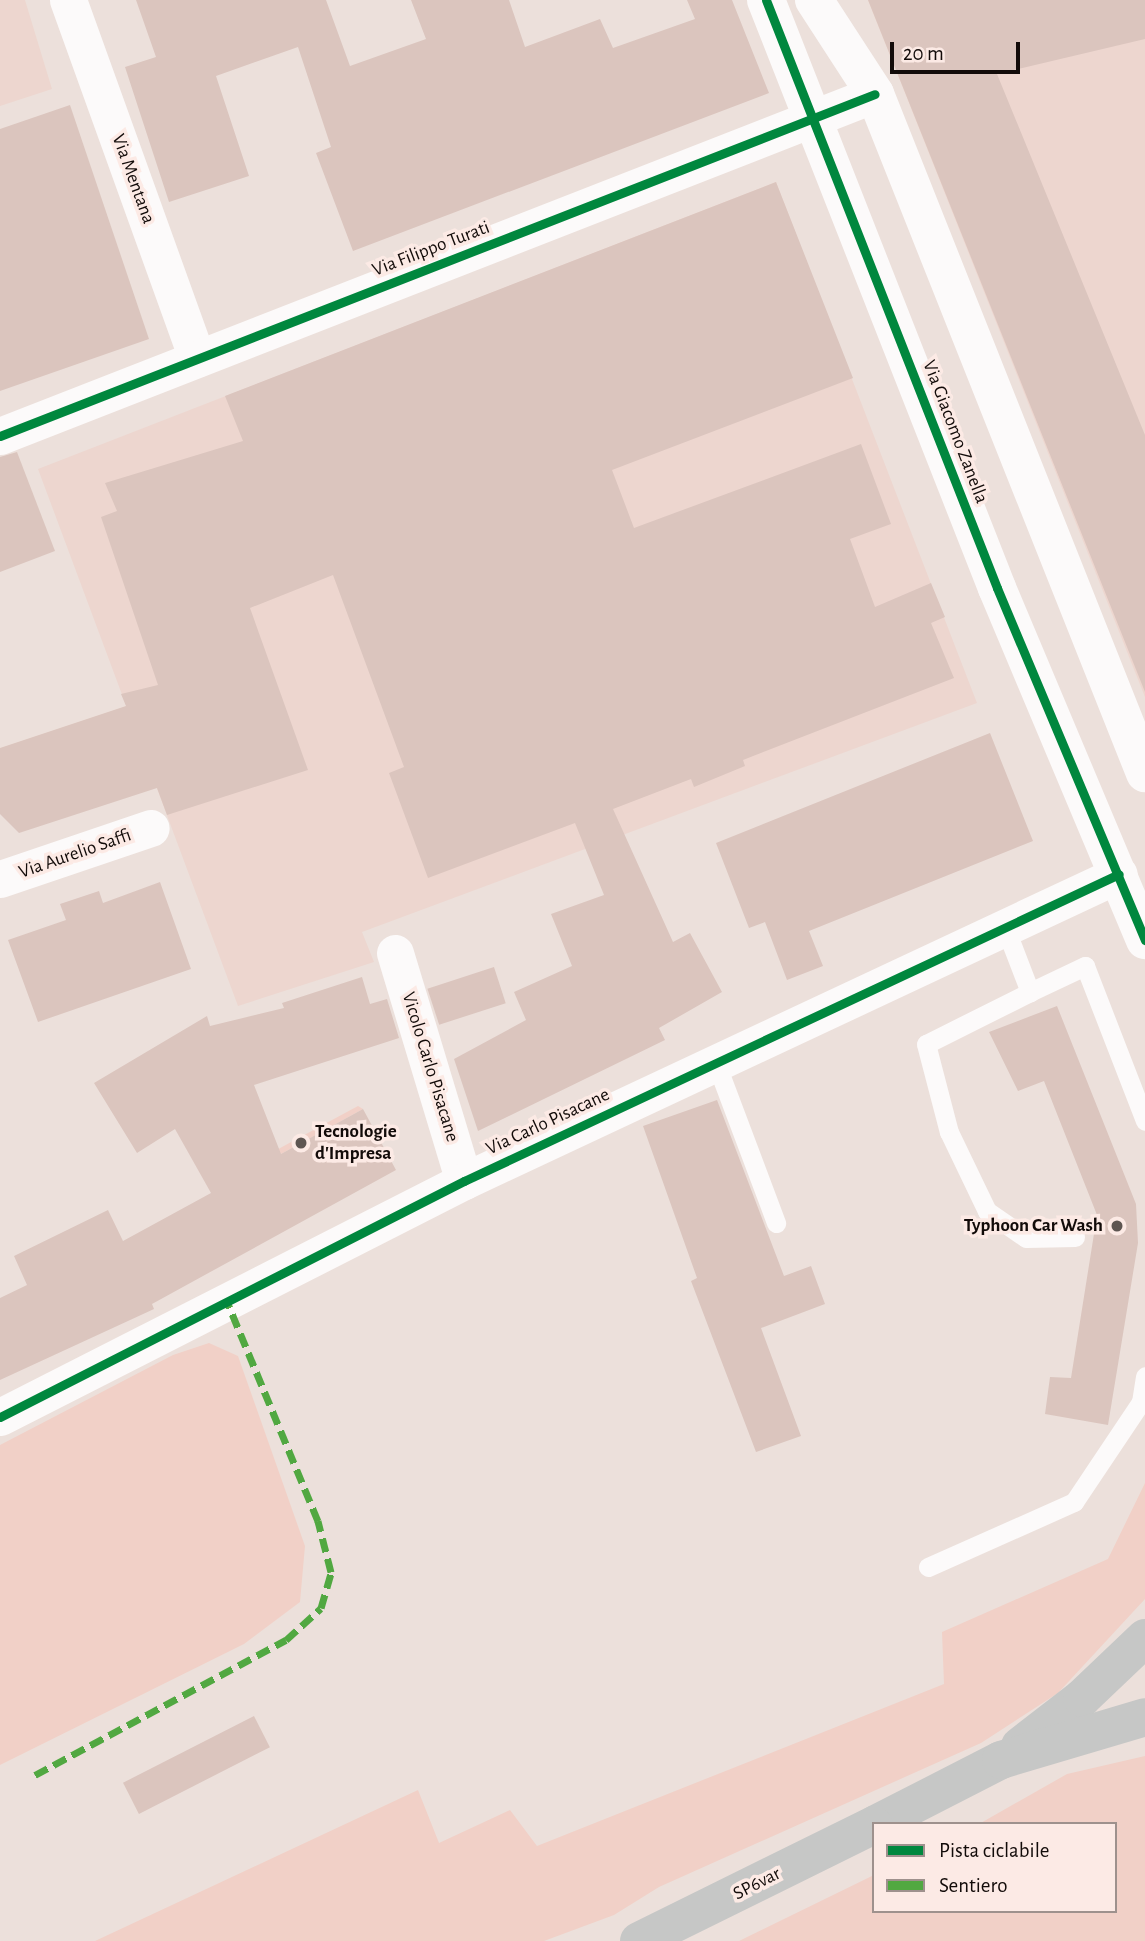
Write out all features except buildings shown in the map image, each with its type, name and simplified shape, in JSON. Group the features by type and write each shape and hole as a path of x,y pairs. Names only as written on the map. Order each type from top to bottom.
{"main road":[{"name":"SP6var","path":"1001,1760 1082,1698 1145,1637"},
{"name":"SP6var","path":"879,1822 1001,1760 1145,1717"},
{"name":"SP6var","path":"639,1941 872,1825"}],"street":[{"name":"Via Mentana","path":"68,0 197,358"},
{"name":"Via Giacomo Zanella","path":"766,0 815,119 996,588 1145,940"},
{"path":"814,0 875,94 1145,773"},
{"name":"Via Filippo Turati","path":"0,436 875,94"},
{"name":"Via Aurelio Saffi","path":"0,879 151,828"},
{"name":"Via Carlo Pisacane","path":"0,1417 464,1181 1119,874"},
{"name":"Vicolo Carlo Pisacane","path":"395,953 464,1181"}],"lane":[{"path":"1005,927 1030,992"},
{"path":"1075,1237 1027,1238 987,1211 949,1132 926,1044 1085,966 1145,1121"},
{"path":"716,1063 776,1223"},
{"path":"928,1567 1074,1502 1141,1402 1145,1376"}],"shaded area":[{"path":"0,0 25,0 52,89 0,106"},
{"path":"868,0 1145,0 1145,697"},
{"path":"776,182 977,703 362,932 374,962 238,1006 38,469"},
{"path":"358,1106 363,1109 270,1160 269,1154"},
{"path":"209,1343 238,1356 305,1546 300,1602 244,1644 0,1765 0,1445 173,1355"},
{"path":"1145,1483 1145,1599 1058,1693 981,1743 659,1887 614,1915 544,1941 95,1941 418,1790 439,1843 510,1810 537,1846 944,1684 942,1632 1108,1559"},
{"path":"1145,1756 1145,1941 739,1941 872,1876 872,1913 1117,1913 1117,1822 983,1822 1067,1774"}],"marked path":[{"path":"35,1775 286,1640 321,1608 331,1572 318,1521 228,1304"}],"cycle path":[{"path":"766,0 997,588 1145,940"},
{"path":"0,436 875,94"},
{"path":"0,1417 464,1181 1119,874"}],"place":[{"name":"Tecnologie d'Impresa","path":"301,1143"},
{"name":"Typhoon Car Wash","path":"1117,1226"}]}
